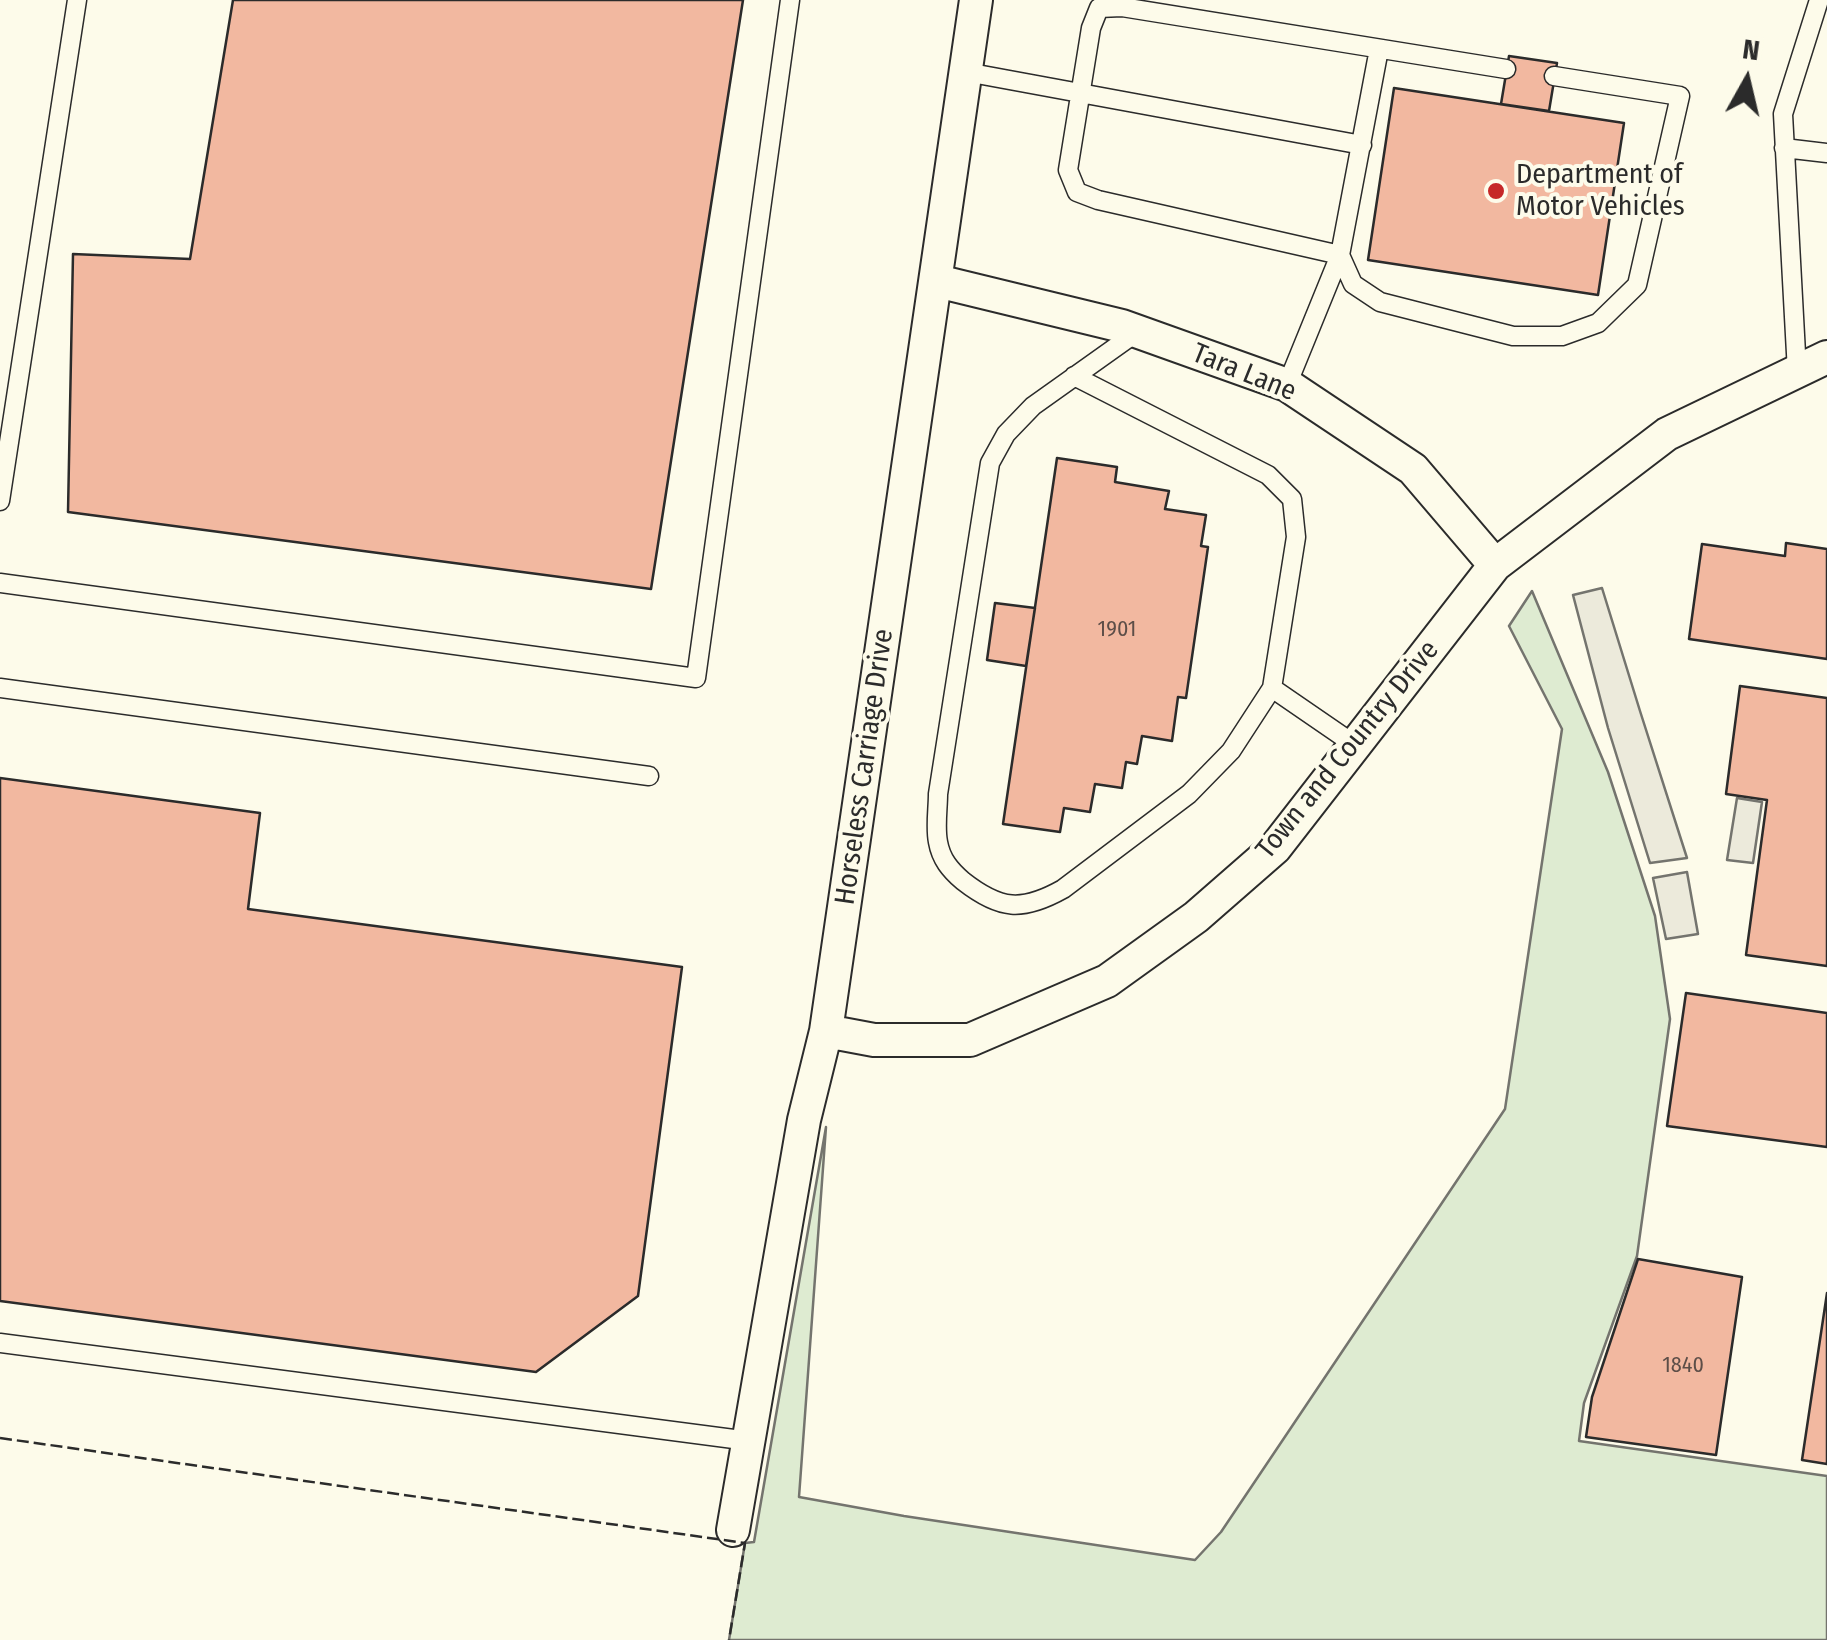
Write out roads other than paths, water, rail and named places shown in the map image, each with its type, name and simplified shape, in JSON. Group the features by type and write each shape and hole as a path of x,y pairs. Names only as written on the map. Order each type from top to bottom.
{"street":[{"name":"Horseless Carriage Drive","path":"733,1530 804,1120 826,1031 976,0"},
{"name":"Tara Lane","path":"937,281 1137,332 1287,385 1413,469 1494,565"},
{"name":"Town and Country Drive","path":"826,1031 874,1040 970,1040 1108,981 1196,917 1275,848 1494,565 1667,434 1827,357"}],"lane":[{"path":"0,500 76,0"},
{"path":"0,583 696,678 790,0"},
{"path":"1797,372 1783,114 1820,24 1819,0"},
{"path":"1340,255 1077,192 1068,170 1091,28 1099,8 1122,6 1506,69"},
{"path":"1287,385 1340,255 1379,49"},
{"path":"966,72 1362,144"},
{"path":"1340,255 1353,284 1380,302 1513,336 1562,336 1598,323 1637,285 1680,96 1554,76"},
{"path":"1784,148 1827,153"},
{"path":"1074,376 1268,475 1292,499 1296,537 1272,688 1231,751 1188,794 1108,858 1041,902 1016,906 987,900 948,869 938,842 938,794 990,463 1006,434 1033,406 1074,376 1137,332"},
{"path":"0,688 649,776"},
{"path":"1272,688 1355,745"},
{"path":"0,1343 749,1440"}],"place":[{"name":"Department of Motor Vehicles","path":"1496,191"}]}
